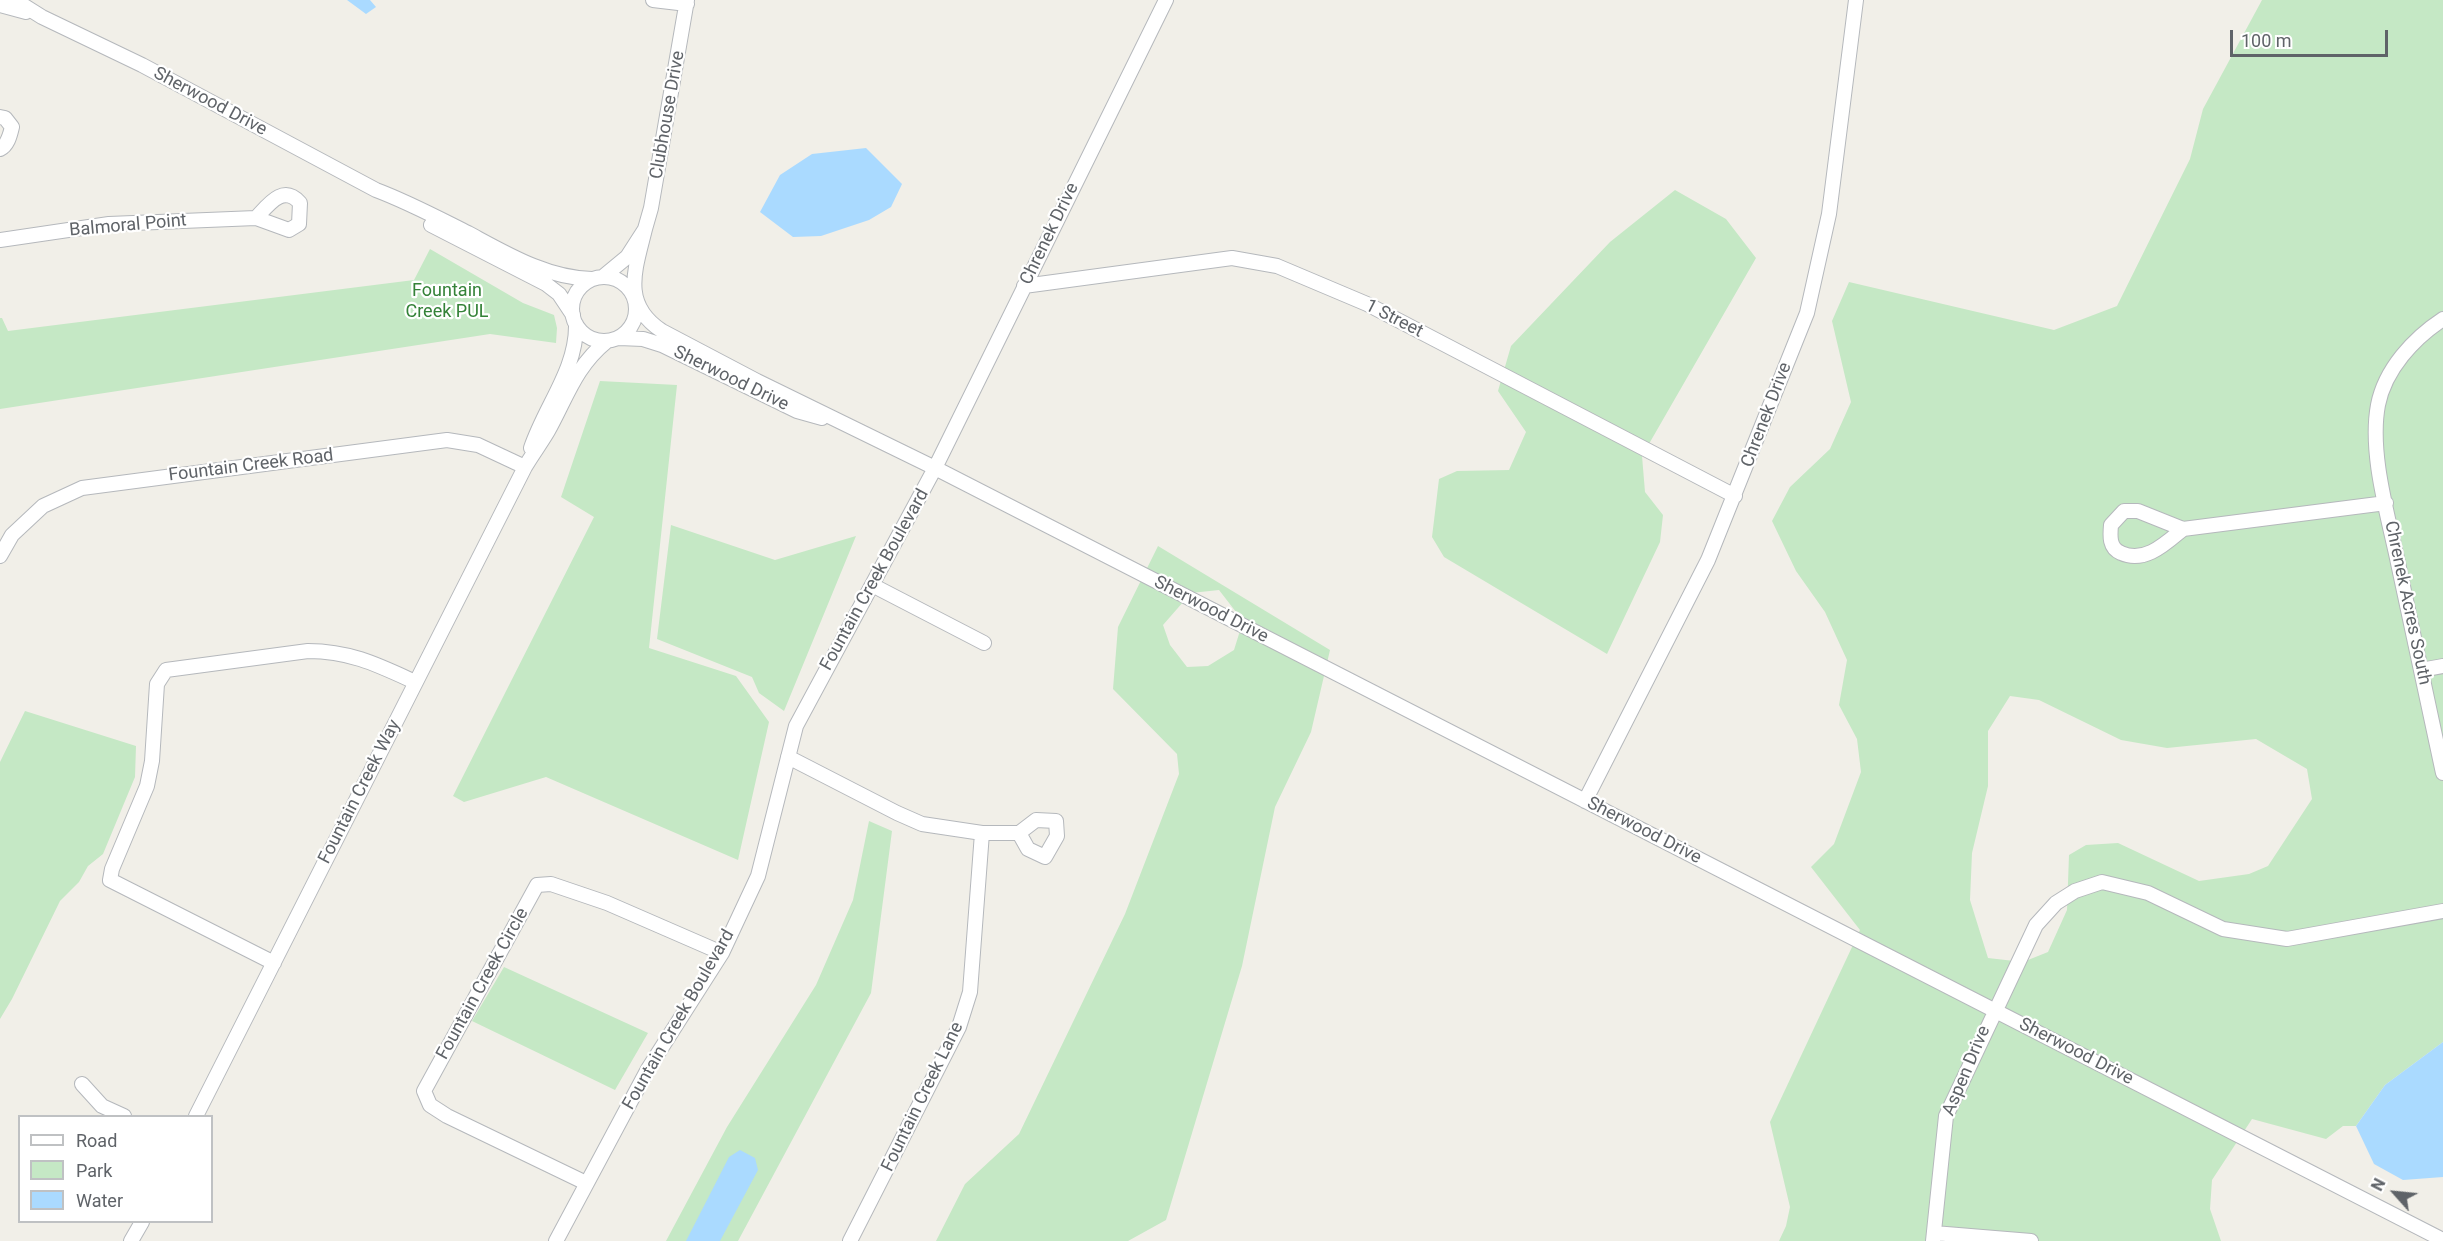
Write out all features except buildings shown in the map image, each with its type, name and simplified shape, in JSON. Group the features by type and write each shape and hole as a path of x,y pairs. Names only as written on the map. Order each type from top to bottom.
{"street":[{"name":"Sherwood Drive","path":"15,0 42,17 142,65 376,190 423,220 546,284 559,294 574,320"},
{"path":"653,0 687,2"},
{"name":"Chrenek Drive","path":"935,468 1166,0"},
{"name":"Chrenek Drive","path":"1585,801 1708,560 1807,313 1829,214 1856,0"},
{"name":"Clubhouse Drive","path":"637,306 635,270 651,208 687,2"},
{"name":"Sherwood Drive","path":"0,6 42,17"},
{"path":"0,117 5,118 12,127 10,137 0,149"},
{"name":"Sherwood Drive","path":"376,190 406,202 556,275 598,277"},
{"name":"Balmoral Point","path":"0,240 109,224 256,218"},
{"name":"Clubhouse Drive","path":"598,277 621,263 645,229"},
{"name":"1 Street","path":"1024,286 1232,258 1277,266 1366,304 1735,496"},
{"path":"598,277 614,278 630,288 637,306 633,325 613,340 589,337 574,320 572,304 583,284 598,277"},
{"name":"Sherwood Drive","path":"637,306 651,323 662,331 758,381 935,468 2443,1239"},
{"name":"Chrenek Acres South","path":"2443,319 2401,357 2391,373 2379,403 2376,435 2386,503 2443,773"},
{"name":"Fountain Creek Way","path":"525,467 537,429 570,364 575,346 574,320"},
{"name":"Sherwood Drive","path":"613,340 652,342 797,411 844,422"},
{"name":"Fountain Creek Way","path":"197,1115 525,467 547,433 581,366 590,355 613,340"},
{"name":"Fountain Creek Road","path":"0,556 12,535 43,506 82,488 447,440 478,444 525,467"},
{"name":"Fountain Creek Boulevard","path":"556,1241 648,1069 722,953 758,876 796,726 935,468"},
{"name":"Chrenek Acres South","path":"2183,529 2158,549 2142,556 2129,557 2117,552 2110,542 2111,525 2124,512 2138,511 2183,529 2386,503"},
{"path":"872,585 984,643"},
{"path":"274,963 110,880 112,869 147,786 152,761 157,684 166,670 308,651 327,651 357,656 415,682"},
{"path":"2421,670 2443,666"},
{"path":"788,757 922,824 982,833 1019,833"},
{"name":"Fountain Creek Lane","path":"850,1241 959,1027 970,992 982,833"},
{"name":"Aspen Drive","path":"1933,1237 1946,1116 2036,925 2056,903 2075,891 2102,882 2148,893 2223,929 2286,939 2443,911"},
{"name":"Fountain Creek Circle","path":"586,1183 447,1116 430,1104 424,1091 537,885 551,884 607,903 722,953"},
{"path":"82,1084 102,1106 122,1115"},
{"path":"131,1241 141,1223"},
{"path":"1933,1237 2031,1241"}],"green space":[{"path":"2262,0 2443,0 2443,1042 2385,1085 2356,1126 2343,1126 2326,1139 2252,1119 2212,1180 2210,1209 2221,1241 1779,1241 1786,1226 1790,1207 1770,1122 1860,930 1811,867 1834,844 1861,772 1857,739 1839,705 1847,660 1825,612 1796,571 1772,521 1790,487 1830,449 1851,402 1832,321 1849,282 2054,330 2117,306 2190,159 2203,109","holes":["2010,696 2039,700 2121,740 2167,748 2256,739 2307,769 2312,799 2268,866 2249,874 2199,881 2118,843 2086,845 2069,855 2067,910 2048,952 2023,962 1988,958 1970,900 1972,853 1988,786 1988,731"]},
{"path":"1675,190 1726,219 1756,258 1642,456 1645,492 1663,515 1660,542 1607,654 1444,557 1432,537 1439,479 1457,471 1509,470 1526,432 1498,391 1511,346 1610,242"},
{"name":"Fountain Creek PUL","path":"430,249 523,303 554,315 557,328 556,343 490,334 0,409 0,318 8,331 414,280"},
{"path":"600,381 677,385 649,648 736,676 769,722 738,860 546,777 464,802 453,796 594,517 561,497"},
{"path":"671,525 775,560 856,536 784,711 759,693 752,677 657,639"},
{"path":"1158,546 1330,650 1311,732 1275,807 1242,966 1166,1220 1128,1241 936,1241 965,1184 1019,1134 1125,914 1179,774 1177,754 1113,689 1118,627","holes":["1219,590 1243,621 1234,650 1208,666 1187,667 1170,645 1163,625 1191,593"]},
{"path":"25,711 136,746 135,777 103,854 88,866 79,882 60,901 0,1019 0,762"},
{"path":"869,821 892,831 871,993 738,1241 666,1241 727,1127 816,985 853,900"},
{"path":"504,967 648,1033 615,1090 472,1021"}],"water":[{"path":"347,0 370,0 376,7 366,14"},
{"path":"866,148 902,184 891,207 869,220 821,236 793,237 760,212 780,175 812,154"},
{"path":"2443,1042 2443,1177 2403,1180 2374,1164 2356,1126 2385,1085"},
{"path":"740,1150 755,1158 758,1170 720,1241 686,1241 729,1157"}]}
